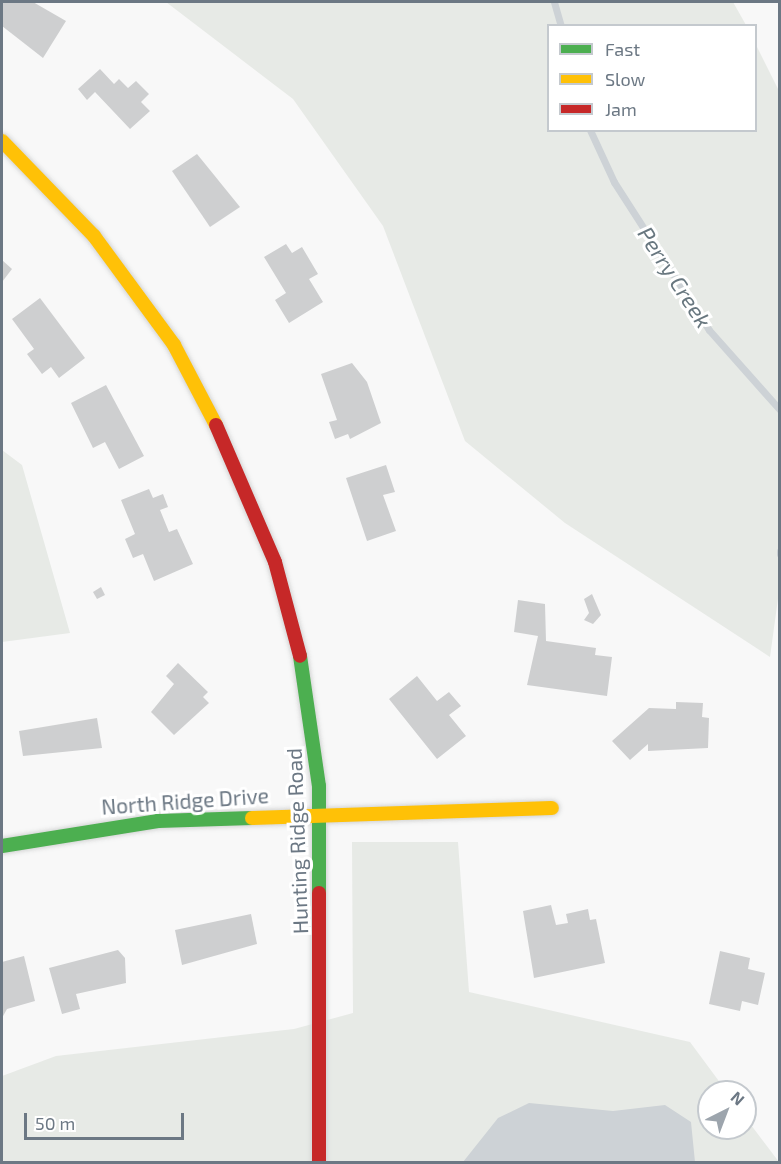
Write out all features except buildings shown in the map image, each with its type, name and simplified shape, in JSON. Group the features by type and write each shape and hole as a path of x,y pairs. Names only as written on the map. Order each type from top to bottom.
{"street":[{"name":"Hunting Ridge Road","path":"2,141 63,201 138,292 218,425 260,519 293,626 313,726 321,815 319,1162"},
{"name":"North Ridge Drive","path":"2,846 158,821 552,808"}],"shaded area":[{"path":"166,2 733,2 745,24 547,24 547,132 757,132 757,47 779,91 780,584 770,657 565,523 465,441 383,226 293,99"},
{"path":"2,450 22,465 70,633 2,642"},
{"path":"352,842 458,842 469,992 690,1042 718,1080 697,1080 697,1140 757,1140 757,1133 779,1162 2,1162 2,1076 56,1056 294,1029 353,1013"},
{"path":"529,1103 613,1111 665,1105 691,1122 695,1162 463,1162 498,1118"}],"waterway":[{"name":"Perry Creek","path":"554,2 560,24"},
{"name":"Perry Creek","path":"591,132 614,182 709,330 780,410"}],"traffic: fast":[{"path":"300,656 319,786 319,893"},
{"path":"2,846 158,821 252,818"}],"traffic: slow":[{"path":"2,141 94,236 174,345 216,425"},
{"path":"252,818 552,808"}],"traffic: jam":[{"path":"216,425 275,562 300,656"},
{"path":"319,893 319,1162"}]}
